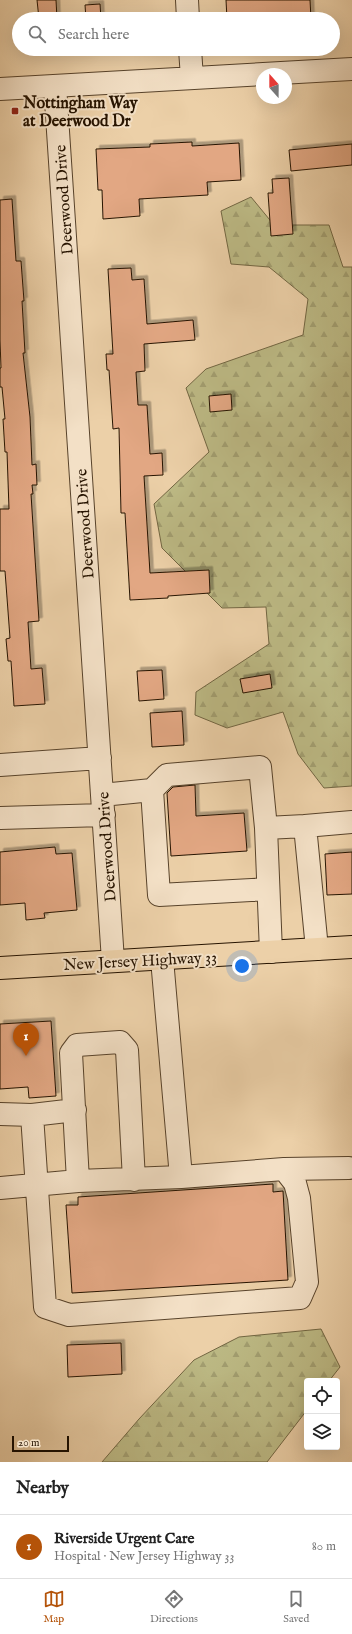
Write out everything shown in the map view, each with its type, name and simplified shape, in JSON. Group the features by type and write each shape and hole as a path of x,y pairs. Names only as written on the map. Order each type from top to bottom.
{"main road":[{"name":"New Jersey Highway 33","path":"0,968 352,947"}],"street":[{"path":"187,0 188,12"},
{"path":"190,56 192,78"},
{"path":"0,90 352,69"},
{"name":"Deerwood Drive","path":"56,86 113,961"},
{"path":"0,765 100,758"},
{"path":"0,818 103,805 152,790 167,774 260,767 266,828 271,952"},
{"path":"152,790 159,895 268,890"},
{"path":"266,828 352,822"},
{"path":"305,826 317,950"},
{"path":"162,958 181,1177"},
{"path":"78,1181 71,1054 77,1045 120,1042 127,1050 134,1180"},
{"path":"0,1114 32,1115 75,1110"},
{"path":"32,1115 45,1307 69,1315 300,1298 307,1282 299,1198 294,1184 284,1169"},
{"path":"0,1188 78,1181 134,1180 284,1169 349,1168"}],"green space":[{"path":"251,197 274,225 329,225 343,267 352,267 352,786 324,788 298,754 283,712 227,728 195,715 196,692 269,644 266,607 222,608 162,548 154,504 209,452 186,388 206,369 303,335 308,299 269,267 231,264 221,211"},
{"path":"321,1329 340,1367 331,1378 304,1378 304,1414 267,1462 102,1462 139,1419 194,1360 239,1337"}],"building":[{"path":"37,0 56,0 57,12 38,12"},
{"path":"226,0 310,0 311,12 227,12"},
{"path":"100,4 101,12 86,12 85,5"},
{"path":"192,142 192,146 239,143 241,180 207,182 208,195 139,199 140,216 103,219 102,190 98,190 96,149 150,147 150,144"},
{"path":"352,144 352,165 291,171 289,150"},
{"path":"289,178 293,234 271,236 268,193 273,193 272,179"},
{"path":"12,199 16,261 21,261 24,301 22,301 25,353 23,353 30,417 32,465 36,464 37,485 32,485 33,494 31,494 39,621 28,622 31,669 42,668 45,704 14,706 11,661 8,661 6,639 10,638 5,571 0,571 0,509 9,509 7,452 5,452 3,419 5,419 2,387 0,387 0,200"},
{"path":"131,268 132,280 144,279 147,324 193,320 195,340 144,344 145,371 136,372 138,405 147,405 150,454 162,453 163,475 144,476 150,573 209,570 210,593 168,596 168,598 130,600 125,513 121,513 119,428 113,429 109,370 107,370 106,354 113,354 108,269"},
{"path":"231,394 232,410 210,412 209,396"},
{"path":"162,670 164,699 139,701 137,671"},
{"path":"270,674 272,688 243,693 240,679"},
{"path":"182,711 184,745 152,747 150,713"},
{"path":"195,785 196,816 244,813 247,851 171,856 167,793 173,787"},
{"path":"55,847 56,854 72,853 77,910 44,913 45,918 26,920 25,903 0,905 0,852"},
{"path":"352,852 352,894 327,895 325,854"},
{"path":"51,1021 56,1096 29,1098 28,1087 0,1089 0,1024"},
{"path":"273,1184 273,1192 283,1191 288,1280 72,1293 66,1205 78,1205 78,1197"},
{"path":"121,1343 122,1374 68,1377 67,1345"}],"place":[{"name":"Nottingham Way at Deerwood Dr","path":"15,111"},
{"name":"Riverside Urgent Care","path":"26,1056"}]}
